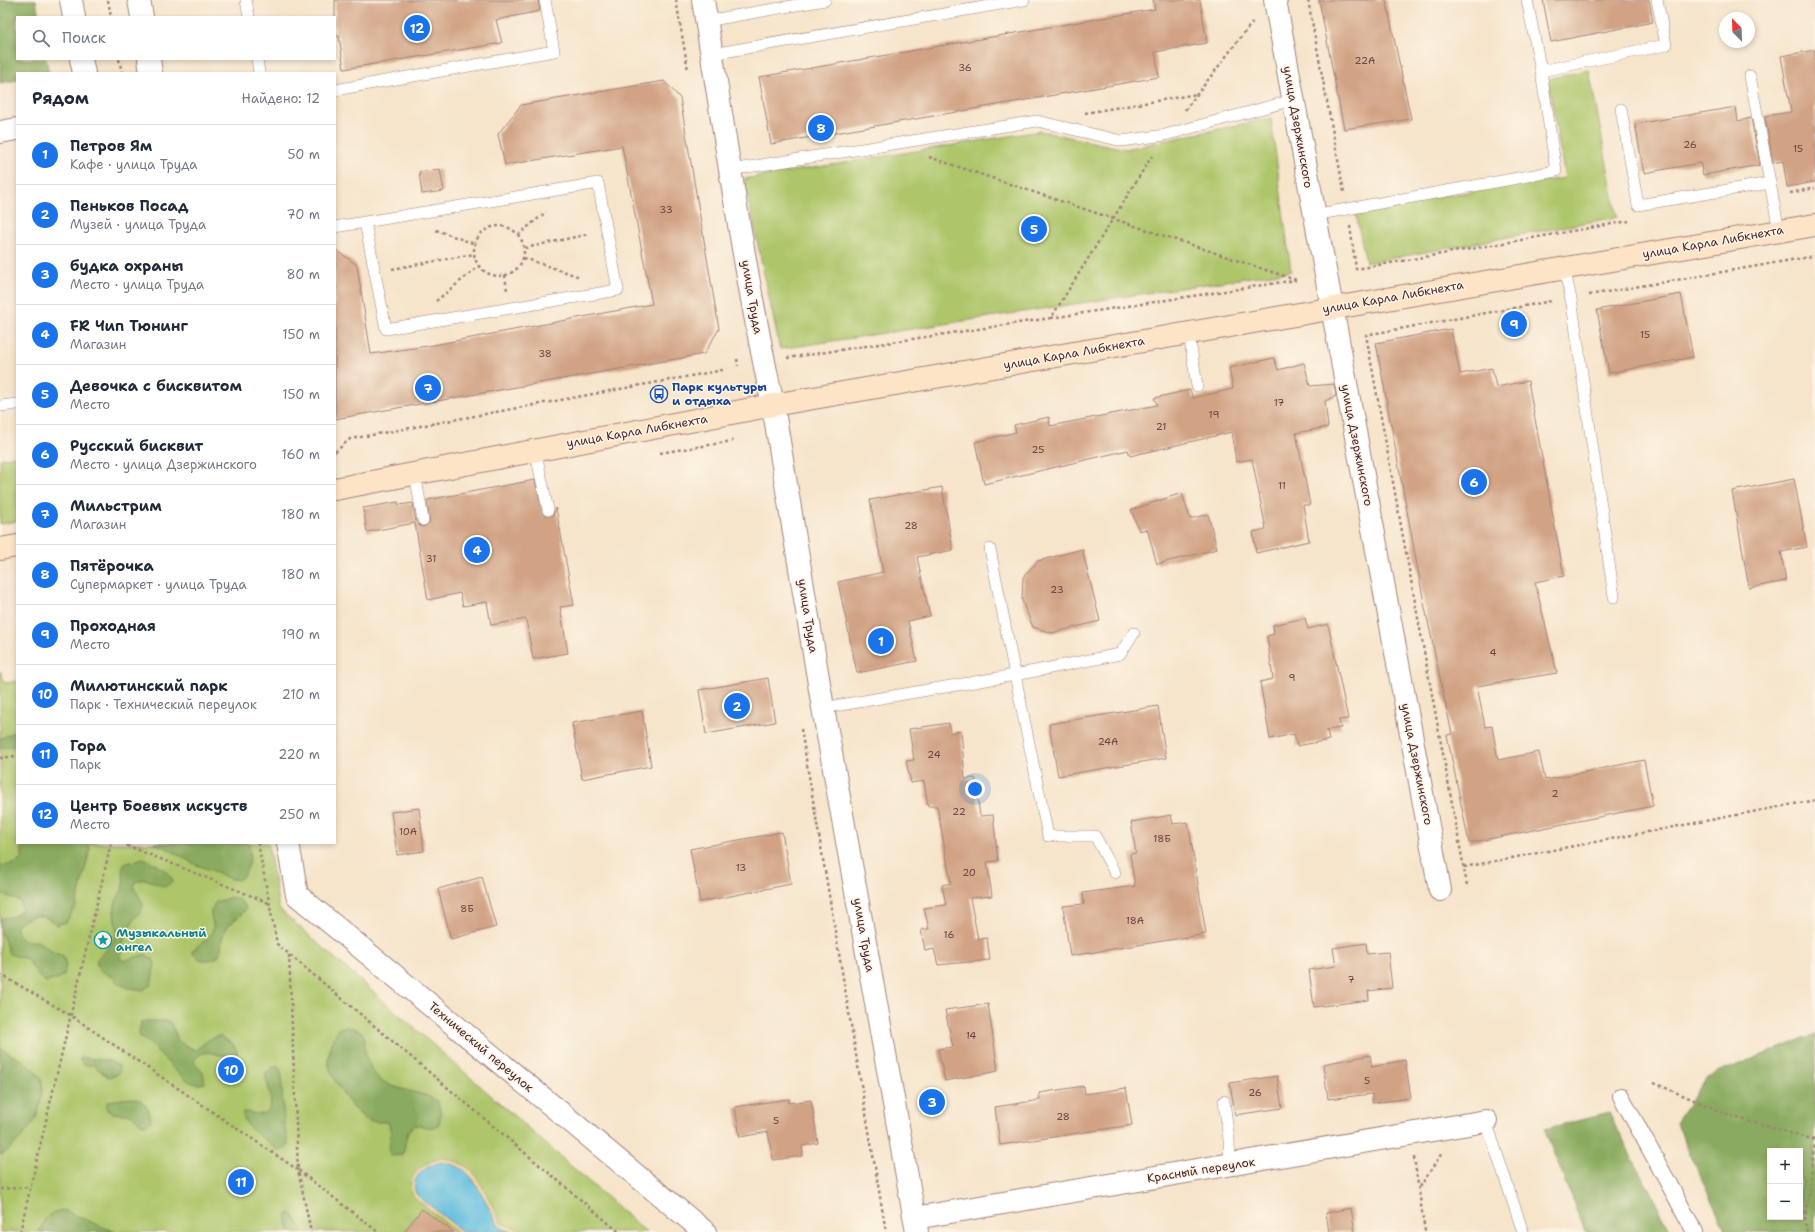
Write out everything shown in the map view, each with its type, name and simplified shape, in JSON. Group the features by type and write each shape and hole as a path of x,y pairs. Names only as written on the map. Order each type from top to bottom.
{"main road":[{"name":"улица Карла Либкнехта","path":"336,489 535,449 773,405 1189,334 1564,267 1815,225"},
{"path":"0,549 16,546"}],"street":[{"path":"71,0 74,16"},
{"path":"139,0 142,16"},
{"name":"улица Дзержинского","path":"1275,0 1440,890"},
{"name":"улица Труда","path":"704,10 763,361 773,405 824,708 916,1225"},
{"path":"81,60 84,72"},
{"path":"149,60 151,72"},
{"path":"0,132 16,129"},
{"name":"Технический переулок","path":"288,844 298,895 705,1232"},
{"path":"1621,1096 1695,1232"},
{"name":"Красный переулок","path":"916,1225 1230,1165 1486,1120"}],"lane":[{"path":"246,0 249,16"},
{"path":"336,90 554,51 545,0"},
{"path":"704,10 825,0"},
{"path":"712,54 1024,0"},
{"path":"1314,215 1556,171 1541,71 1527,0"},
{"path":"1541,71 1666,45 1657,0"},
{"path":"257,60 259,72"},
{"path":"1750,76 1779,231"},
{"path":"730,170 1037,120 1122,141 1165,135 1293,100"},
{"path":"1621,109 1638,205 1770,183"},
{"path":"336,227 598,183 618,290 386,329 365,222"},
{"path":"1564,267 1572,304 1614,597"},
{"path":"1189,334 1197,386"},
{"path":"0,406 16,404"},
{"path":"535,449 548,510"},
{"path":"415,473 423,520"},
{"path":"990,549 1048,836 1095,836 1115,873"},
{"path":"824,708 1015,675 1120,654 1134,633"},
{"path":"1224,1101 1229,1140 1230,1165"},
{"path":"1486,1120 1523,1232"}],"path":[{"path":"108,0 111,16"},
{"path":"1308,0 1347,209 1356,269 1630,221"},
{"path":"1051,318 1165,135 1256,18"},
{"path":"119,60 122,72"},
{"path":"1083,113 1196,94"},
{"path":"781,359 1296,280 910,151 908,140"},
{"path":"1772,196 1815,188"},
{"path":"496,226 506,226 515,231 522,239 525,248 524,258 519,267 512,273 502,276 492,276 484,271 479,266 474,254 475,244 479,235 487,229 496,226"},
{"path":"525,248 607,231"},
{"path":"374,272 474,254"},
{"path":"524,258 582,278"},
{"path":"407,326 479,266"},
{"path":"1366,335 1467,885"},
{"path":"336,451 350,439 722,370"},
{"path":"800,725 886,1232"},
{"path":"0,758 16,756"},
{"path":"1464,867 1815,800"},
{"path":"20,1232 111,844"},
{"path":"123,844 269,903"},
{"path":"258,844 277,944 619,1232"},
{"path":"289,955 298,1170 311,1232"},
{"path":"0,974 70,1015 298,1170 378,1232"},
{"path":"1654,1083 1734,1117 1815,1140"},
{"path":"1419,1187 1461,1124"},
{"path":"1409,1133 1419,1187 1425,1232"},
{"path":"1807,1232 1805,1219 1815,1143"},
{"path":"0,1189 31,1187"}],"green space":[{"path":"0,0 36,0 39,16 16,16 16,60 46,60 49,72 16,72 16,80 0,83"},
{"path":"1589,70 1617,217 1366,263 1355,209 1565,178 1548,79"},
{"path":"1271,118 1291,271 780,349 744,179 1040,131 1125,149"},
{"path":"16,456 16,521 0,524 0,459"},
{"path":"0,671 5,683 16,681 16,844 268,844 279,909 646,1232 0,1232"},
{"path":"16,731 16,746 0,748 0,739"},
{"path":"22,844 88,844 90,849 76,906 66,922 56,925 46,918 36,916 25,919 15,927 18,934 23,939 37,941 53,952 63,956 66,965 64,975 56,980 46,982 38,976 27,959 9,954 3,936 0,933 0,919 14,916 22,910 20,901 0,893 0,866 14,864 22,859"},
{"path":"156,844 249,844 249,863 246,872 239,880 230,879 217,872 194,864 169,849"},
{"path":"143,858 156,864 168,873 173,881 165,887 145,879 135,882 134,887 143,904 142,909 125,934 120,959 124,961 145,954 153,959 155,964 151,985 143,990 129,988 119,984 113,977 99,970 96,961 111,944 116,934 114,912 123,883 122,868 125,864"},
{"path":"231,897 240,901 246,908 224,932 221,951 218,957 211,960 197,958 192,952 212,933 213,924 211,910 216,902"},
{"path":"167,1021 171,1023 179,1042 195,1050 210,1039 220,1036 233,1044 238,1053 225,1056 212,1053 200,1054 194,1062 203,1073 205,1083 198,1084 191,1082 177,1072 140,1037 139,1033 141,1022"},
{"path":"343,1027 353,1028 362,1032 368,1062 374,1073 380,1079 388,1084 422,1094 438,1102 441,1114 439,1124 432,1127 418,1125 412,1127 409,1130 402,1154 392,1156 389,1153 391,1132 388,1122 369,1121 364,1118 350,1104 333,1076 328,1061 329,1052 338,1029"},
{"path":"1815,1034 1815,1232 1726,1232 1676,1123 1707,1077"},
{"path":"0,1048 23,1061 38,1074 42,1082 42,1093 36,1118 30,1127 9,1150 0,1155"},
{"path":"81,1057 110,1061 119,1066 120,1071 117,1075 108,1077 93,1065 84,1065 80,1061"},
{"path":"273,1067 279,1067 281,1071 284,1123 288,1144 283,1150 274,1148 270,1143 252,1130 246,1122 243,1112 262,1114 270,1107 271,1102 265,1073"},
{"path":"131,1098 140,1100 146,1105 151,1121 148,1124 137,1121 132,1115 116,1114 107,1110 107,1101"},
{"path":"1609,1113 1671,1232 1585,1232 1544,1129"},
{"path":"63,1210 115,1232 39,1232 47,1216"},
{"path":"290,1213 294,1216 303,1232 289,1232 286,1215"}],"sand":[{"path":"442,1158 459,1163 472,1172 481,1185 501,1223 527,1232 516,1232 498,1225 473,1179 415,1191 417,1195 463,1232 457,1232 414,1197 411,1190 413,1177 428,1163"}],"water":[{"path":"442,1162 460,1167 465,1171 474,1181 498,1225 502,1229 513,1232 463,1232 417,1195 415,1183 420,1173 430,1166"}],"building":[{"path":"335,0 538,0 540,11 496,20 502,43 344,69 339,36 336,36"},
{"path":"1153,0 1200,0 1207,43 1155,52 1159,77 771,144 759,77 1155,9"},
{"path":"1319,0 1386,0 1411,119 1344,129"},
{"path":"1543,0 1649,0 1653,22 1551,42"},
{"path":"1815,50 1815,182 1787,187 1783,161 1773,163 1765,116 1791,112 1781,56"},
{"path":"664,81 680,98 719,329 704,354 336,419 336,250 357,265 371,354 428,346 652,304 622,146 505,165 498,134 521,105"},
{"path":"1736,107 1738,121 1751,118 1760,165 1703,175 1700,163 1644,173 1635,124"},
{"path":"440,169 444,191 422,194 419,172"},
{"path":"1681,294 1693,357 1609,373 1597,310"},
{"path":"1451,329 1460,374 1492,368 1496,387 1528,381 1564,576 1535,582 1557,673 1477,686 1485,727 1492,726 1498,760 1539,752 1545,780 1644,760 1653,806 1469,843 1447,735 1452,734 1424,603 1376,343"},
{"path":"1274,358 1278,370 1304,363 1310,386 1334,384 1336,396 1325,401 1328,427 1296,433 1310,505 1303,505 1309,541 1256,553 1253,532 1266,529 1252,459 1236,462 1232,432 1130,456 1128,450 984,484 975,442 1016,432 1014,425 1049,417 1050,426 1157,405 1154,398 1190,390 1193,398 1233,389 1229,368"},
{"path":"1794,479 1807,547 1781,552 1786,581 1749,588 1732,491"},
{"path":"535,480 543,514 550,517 553,515 556,508 574,605 560,607 568,653 533,659 526,619 491,625 487,602 463,606 460,593 428,600 415,523 367,532 363,508 398,502 399,505 413,503 416,522 420,526 424,527 430,522 427,500"},
{"path":"942,487 953,550 917,557 930,616 908,621 917,661 857,673 838,582 883,572 870,500"},
{"path":"1182,493 1190,519 1208,514 1217,549 1157,564 1147,529 1139,531 1131,510"},
{"path":"1082,549 1100,621 1052,633 1033,627 1022,601 1023,577 1038,561"},
{"path":"1305,618 1308,629 1328,624 1348,719 1339,720 1341,728 1327,730 1329,740 1297,746 1294,734 1270,739 1260,682 1273,679 1267,636 1274,634 1273,625"},
{"path":"768,678 775,722 706,734 699,690"},
{"path":"1158,706 1166,758 1058,776 1049,724"},
{"path":"642,711 651,766 582,779 572,723"},
{"path":"949,723 950,733 961,731 965,779 975,778 980,816 993,815 998,861 987,862 992,896 970,898 978,939 987,938 990,960 938,965 934,949 925,951 921,930 929,929 924,908 946,905 942,885 951,883 937,806 928,806 924,781 911,783 906,761 914,760 909,729"},
{"path":"419,808 424,851 397,855 391,812"},
{"path":"1171,815 1173,824 1188,822 1206,934 1070,956 1063,906 1084,904 1083,893 1135,886 1130,854 1136,853 1131,822"},
{"path":"782,832 791,884 700,902 690,849"},
{"path":"482,877 496,927 451,939 438,889"},
{"path":"1366,943 1367,954 1388,952 1392,988 1368,991 1369,1000 1314,1007 1309,970 1336,966 1333,948"},
{"path":"988,1004 998,1071 945,1081 938,1049 953,1047 945,1010"},
{"path":"1370,1055 1372,1067 1405,1060 1411,1098 1372,1103 1372,1094 1328,1099 1323,1064"},
{"path":"1277,1076 1282,1108 1235,1115 1230,1083"},
{"path":"1084,1086 1085,1094 1126,1088 1132,1125 1000,1145 995,1107 1040,1100 1039,1093"},
{"path":"789,1099 789,1103 811,1100 818,1143 802,1146 803,1156 773,1160 768,1132 740,1137 735,1107"},
{"path":"1351,1208 1355,1232 1329,1232 1326,1213"},
{"path":"422,1209 454,1232 404,1232"}],"place":[{"name":"Центр Боевых искуств","path":"417,28"},
{"name":"Пятёрочка","path":"821,128"},
{"name":"Девочка с бисквитом","path":"1034,229"},
{"name":"Проходная","path":"1514,324"},
{"name":"Мильстрим","path":"428,388"},
{"name":"Парк культуры и отдыха","path":"659,394"},
{"name":"Русский бисквит","path":"1474,482"},
{"name":"FR Чип Тюнинг","path":"477,550"},
{"name":"Петров Ям","path":"881,641"},
{"name":"Пеньков Посад","path":"737,706"},
{"name":"Музыкальный ангел","path":"103,940"},
{"name":"Милютинский парк","path":"231,1070"},
{"name":"будка охраны","path":"932,1102"},
{"name":"Гора","path":"241,1182"}]}
